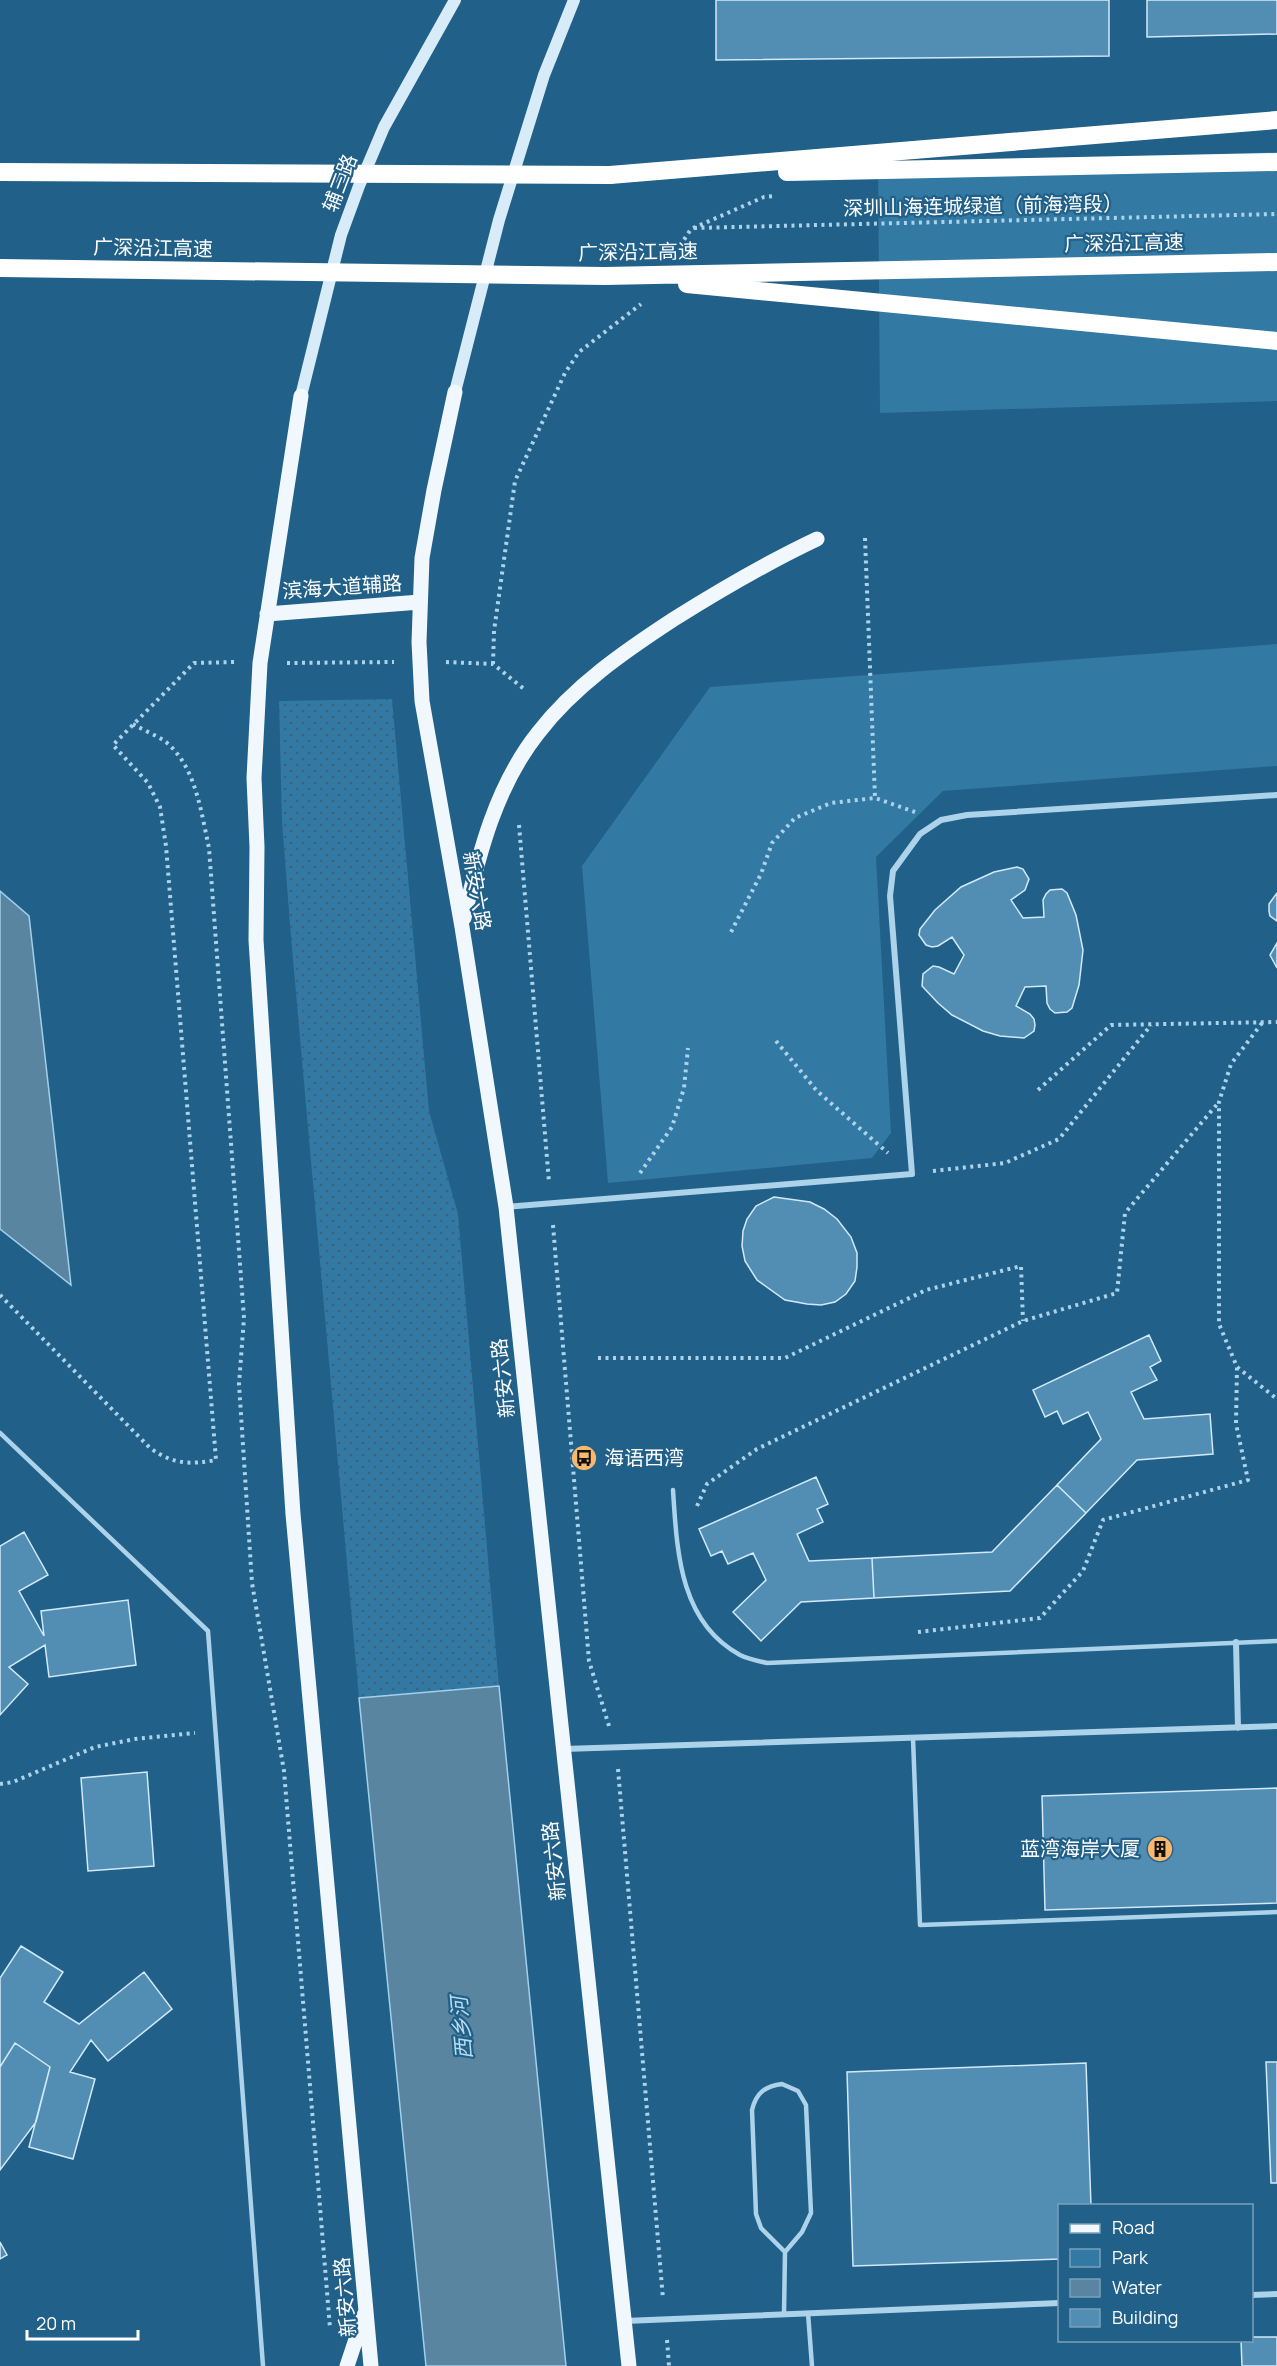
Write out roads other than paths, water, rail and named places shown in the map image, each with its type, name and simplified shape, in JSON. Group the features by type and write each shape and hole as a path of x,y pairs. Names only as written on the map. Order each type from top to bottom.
{"highway":[{"path":"610,176 1277,120"},
{"path":"0,172 610,176 1277,162"},
{"name":"广深沿江高速","path":"0,268 605,276 1277,262"},
{"path":"605,276 1277,341"}],"main road":[{"name":"辅三路","path":"301,396 341,235 358,186 384,127 455,0"},
{"path":"455,392 499,220 544,75 574,0"},
{"name":"新安六路","path":"455,392 432,501 423,558 420,602 422,701 462,927 506,1207 629,2366"},
{"name":"新安六路","path":"301,396 260,663 254,778 258,976 293,1514 371,2366"},
{"path":"462,927 477,861 492,818 511,776 543,727 575,694 640,642 759,567 817,539"},
{"name":"滨海大道辅路","path":"267,614 420,602"},
{"path":"347,2366 367,2307"}],"street":[{"path":"506,1207 912,1174 890,896 893,871 920,834 941,820 967,815 1277,795"},
{"path":"1236,1642 1238,1728"},
{"path":"564,1749 1277,1726"},
{"path":"1253,2295 1277,2294"},
{"path":"624,2321 1058,2303"}],"lane":[{"path":"0,1433 208,1631 263,2366"},
{"path":"673,1490 678,1553 685,1587 700,1617 714,1635 740,1655 766,1663 1277,1641"},
{"path":"913,1738 920,1925 1277,1912"},
{"path":"784,2314 785,2252 802,2232 811,2213 806,2105 798,2091 782,2084 765,2088 759,2094 752,2110 756,2214 761,2228 785,2252"},
{"path":"808,2313 812,2366"}],"water":[{"path":"0,891 29,916 71,1285 0,1229"},
{"name":"西乡河","path":"499,1686 566,2366 426,2366 359,1698"}],"place":[{"name":"海语西湾","path":"584,1458"},
{"name":"蓝湾海岸大厦","path":"1160,1849"}]}
